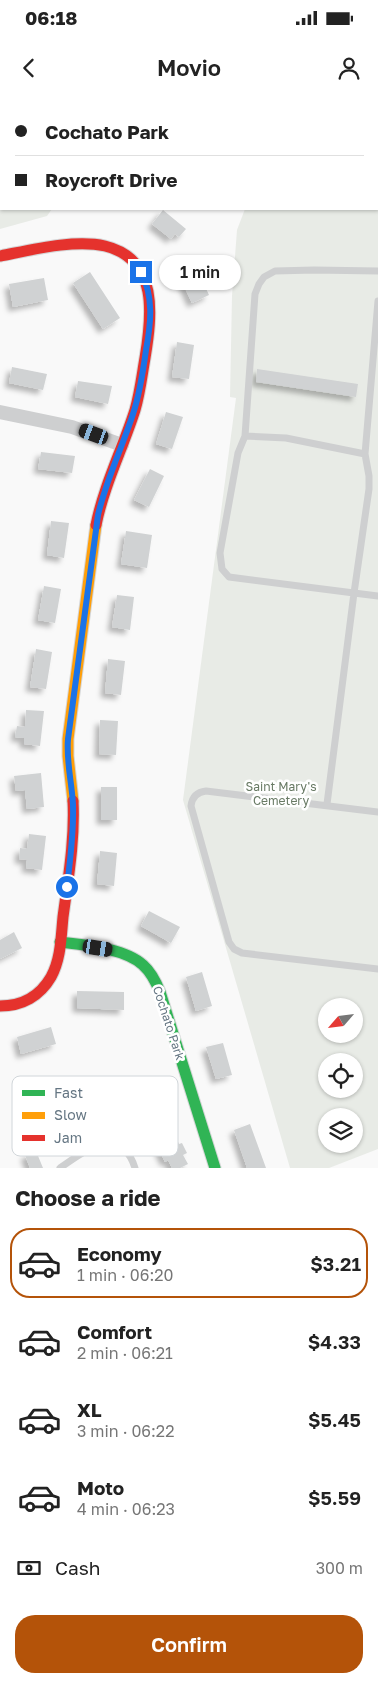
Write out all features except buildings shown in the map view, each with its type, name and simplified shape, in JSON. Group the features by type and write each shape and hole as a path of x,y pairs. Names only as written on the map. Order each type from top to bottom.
{"street":[{"path":"0,256 77,244 96,244 113,248 128,257 146,280 151,313 141,384 133,413 105,489 95,529 69,729 68,759 73,806 72,836 60,942 54,970 45,985 32,997 18,1004 0,1006"},
{"path":"0,412 72,427 122,445"},
{"name":"Cochato Park","path":"60,942 126,953 140,962 152,975 160,992 215,1168"}],"lane":[{"path":"378,271 275,271 264,277 259,284 255,294 245,436 238,453 220,553 222,569 229,577 378,596"},
{"path":"327,804 369,489 365,454 378,301"},
{"path":"245,436 286,438 365,454"},
{"path":"378,812 327,804 206,791 198,793 194,797 191,806 229,942 234,950 242,953 378,969"},
{"path":"60,1168 77,1156"},
{"path":"131,1156 135,1168"}],"green space":[{"path":"0,210 51,210 47,216 0,229"},
{"name":"Saint Mary's Cemetery","path":"245,210 378,210 378,1149 329,1168 290,1168 183,800 236,398 230,397 232,296 237,230"}],"traffic: fast":[{"path":"60,942 115,951 135,959 151,974 160,992 215,1168"}],"traffic: slow":[{"path":"73,801 68,739 96,525"}],"traffic: jam":[{"path":"0,256 52,246 93,244 105,246 123,253 135,263 143,276 148,291 150,308 148,342 140,391 99,510 96,525"},
{"path":"0,1006 23,1002 36,995 47,984 57,963 71,859 73,801"}],"route":[{"path":"67,887 73,822 67,750 68,739 95,529 105,489 133,413 141,384 149,335 150,301 146,280 141,272"}]}
